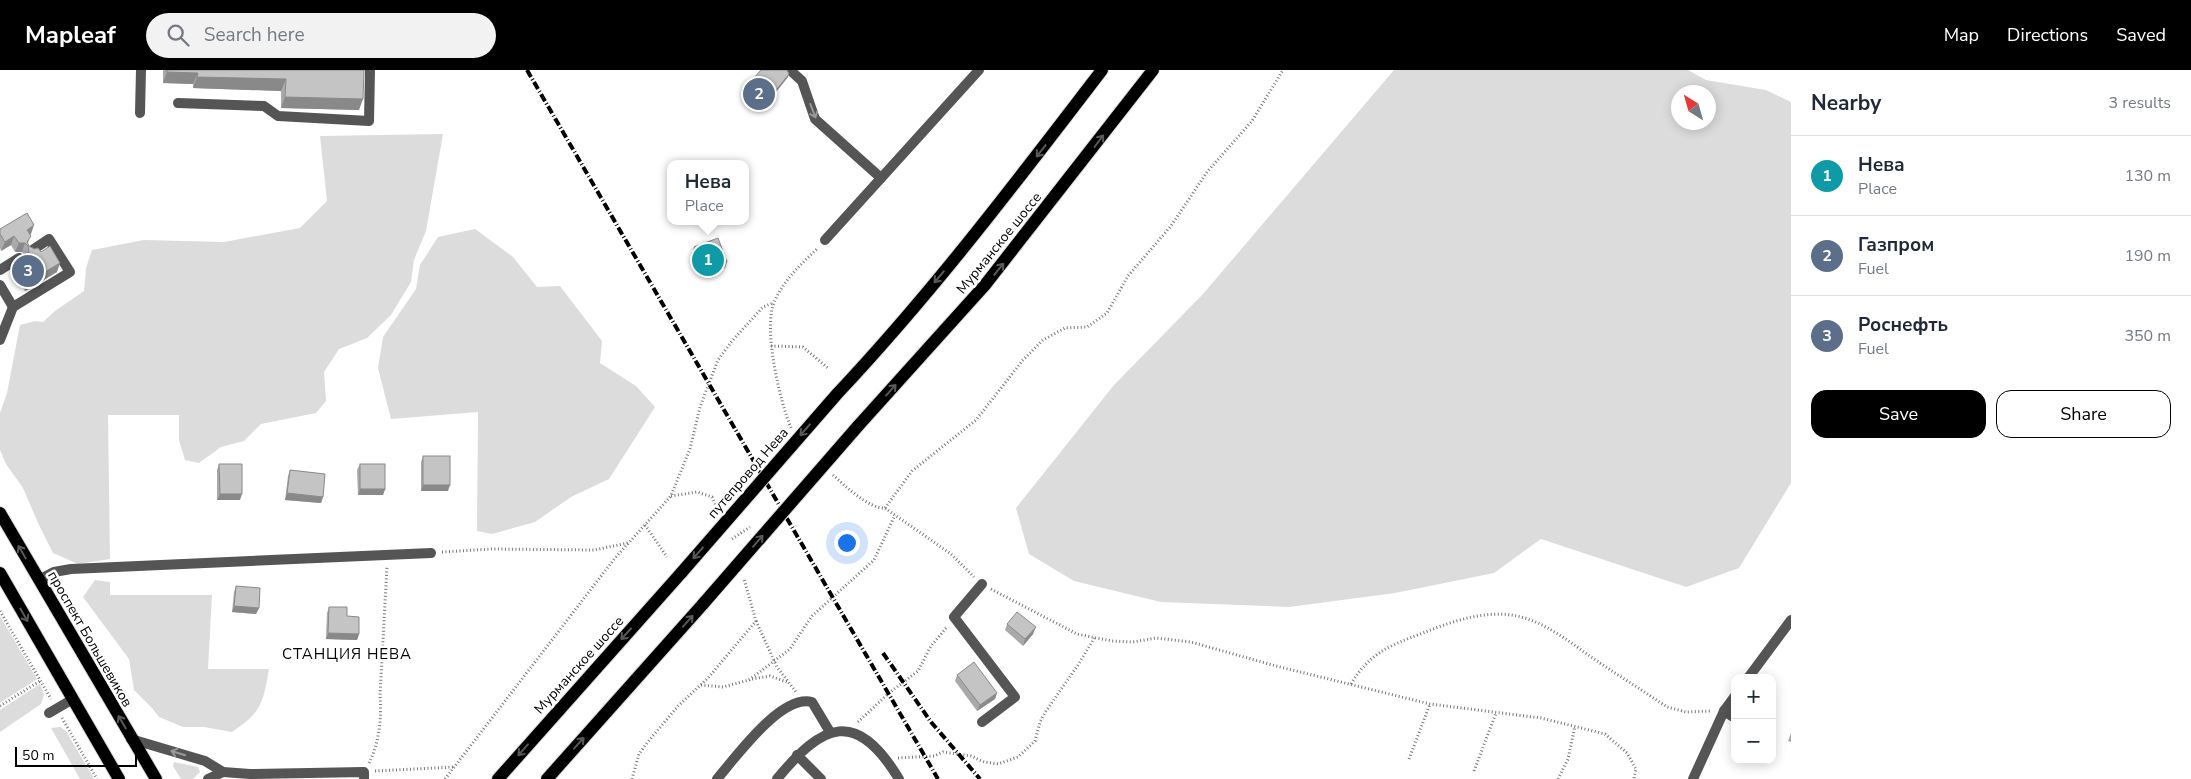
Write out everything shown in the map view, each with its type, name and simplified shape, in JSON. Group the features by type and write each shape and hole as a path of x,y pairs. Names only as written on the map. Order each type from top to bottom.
{"main road":[{"name":"Мурманское шоссе","path":"837,394 872,357 963,249 1102,70"},
{"name":"Мурманское шоссе","path":"547,779 985,285 1153,70"},
{"name":"путепровод Нева","path":"682,572 837,394"},
{"name":"проспект Большевиков","path":"0,513 156,779"},
{"name":"Мурманское шоссе","path":"498,779 682,572"},
{"path":"0,573 119,779"}],"street":[{"path":"140,113 141,70"},
{"path":"178,103 264,106 278,116 369,121 370,70"},
{"path":"790,70 802,81 815,119 881,178"},
{"path":"826,240 979,70"},
{"path":"0,340 13,307 70,272 50,239 31,251"},
{"path":"0,270 19,258"},
{"path":"0,285 13,307"},
{"path":"39,580 54,572 71,569 432,552"},
{"path":"982,584 954,617 1015,697 982,722"},
{"path":"1751,674 1791,620"},
{"path":"53,711 73,699"},
{"path":"717,779 761,729 783,709 804,700 812,702 830,732"},
{"path":"1693,779 1724,711 1731,701"},
{"path":"1724,711 1731,715"},
{"path":"777,779 797,755 813,740 830,732 848,731 873,744 899,779"},
{"path":"131,739 205,762 223,772 250,777 364,775"},
{"path":"797,755 821,779"},
{"path":"208,779 223,772"}],"path":[{"path":"885,508 912,472 976,420 1023,360 1043,340 1065,328 1088,327 1107,313 1128,276 1171,226 1207,172 1252,121 1284,70"},
{"path":"445,779 615,558 671,496 690,448 700,406 718,360 732,341 763,308 773,303"},
{"path":"771,346 803,348 829,369"},
{"path":"671,496 697,492 712,498 720,514"},
{"path":"749,680 790,649 812,616 874,560 895,515"},
{"path":"646,525 667,557"},
{"path":"728,531 735,548"},
{"path":"432,552 491,549 594,550 628,543"},
{"path":"951,554 982,584 1077,634 1112,641 1133,642 1156,638 1191,642 1276,666 1430,704 1541,718 1575,726 1605,734 1627,753 1636,769 1634,779"},
{"path":"387,555 380,696 382,709 374,750 364,775 455,767"},
{"path":"743,576 756,621 774,661 788,682 804,700"},
{"path":"0,611 40,681 53,711 97,779"},
{"path":"1351,684 1360,669 1370,658 1396,643 1433,629 1481,616 1511,615 1525,618 1548,628 1667,707 1686,712 1724,711"},
{"path":"848,731 889,693 918,671 931,646 954,617"},
{"path":"632,779 639,754 678,706 700,685 756,621"},
{"path":"885,758 926,757 943,752 970,756 984,762 998,764 1018,757 1035,741 1040,722 1046,711 1095,637"},
{"path":"700,685 722,687 761,676 770,676 788,682"},
{"path":"0,706 40,681"},
{"path":"1409,759 1430,704"},
{"path":"1474,771 1496,713"},
{"path":"1558,779 1568,759 1575,726"}],"shaded area":[{"path":"1394,70 1688,70 1706,80 1766,90 1791,102 1791,483 1739,568 1686,587 1541,539 1494,573 1395,593 1289,607 1161,602 1074,581 1029,554 1016,508 1114,385 1203,294"},
{"path":"443,134 426,231 414,260 411,282 391,315 367,338 339,349 324,372 326,401 316,413 261,424 244,441 221,447 199,463 185,460 179,440 179,415 108,415 110,559 78,564 53,553 23,488 6,464 0,450 0,413 7,393 20,325 35,321 43,322 55,311 84,291 86,268 92,250 144,240 224,242 300,228 327,201 320,136"},
{"path":"475,229 513,257 537,287 560,286 602,341 600,363 636,386 655,407 609,479 571,497 535,522 492,534 477,531 478,412 391,419 378,368 383,337 416,289 420,265 438,237"},
{"path":"95,580 110,582 110,595 212,595 208,669 269,669 260,706 250,718 232,732 204,727 183,727 159,717 134,690 129,659 83,597"},
{"path":"0,616 37,679 0,703"},
{"path":"40,684 44,695 41,704 0,732 0,710"},
{"path":"60,727 66,731 94,779 80,779 51,728"},
{"path":"174,762 198,767 200,772 193,779 181,779 173,766"}],"building":[{"path":"167,70 364,70 363,99 285,97 286,79 197,77 198,73 167,72"},
{"path":"761,70 787,70 789,74 765,104 746,87"},
{"path":"27,213 34,225 27,230 31,236 27,242 29,246 34,249 38,248 41,252 50,246 60,263 28,282 18,265 28,259 26,255 29,252 28,246 25,243 19,243 14,236 5,242 0,234 0,229"},
{"path":"718,238 727,262 703,271 694,247"},
{"path":"423,456 450,456 450,485 423,485"},
{"path":"219,464 242,464 242,494 220,494"},
{"path":"360,464 385,464 385,489 360,489"},
{"path":"290,470 325,474 323,497 287,493"},
{"path":"236,586 260,588 259,608 234,606"},
{"path":"329,607 347,607 347,616 359,617 359,634 328,633"},
{"path":"1017,612 1036,627 1025,639 1007,624"},
{"path":"974,662 997,693 980,705 957,675"}],"railway":[{"path":"527,70 938,779"},
{"path":"883,653 931,722 980,779"}],"place":[{"name":"Газпром","path":"759,94"},
{"name":"Нева","path":"708,260"},
{"name":"Роснефть","path":"28,271"}],"district":[{"name":"СТАНЦИЯ НЕВА","path":"347,654"}]}
